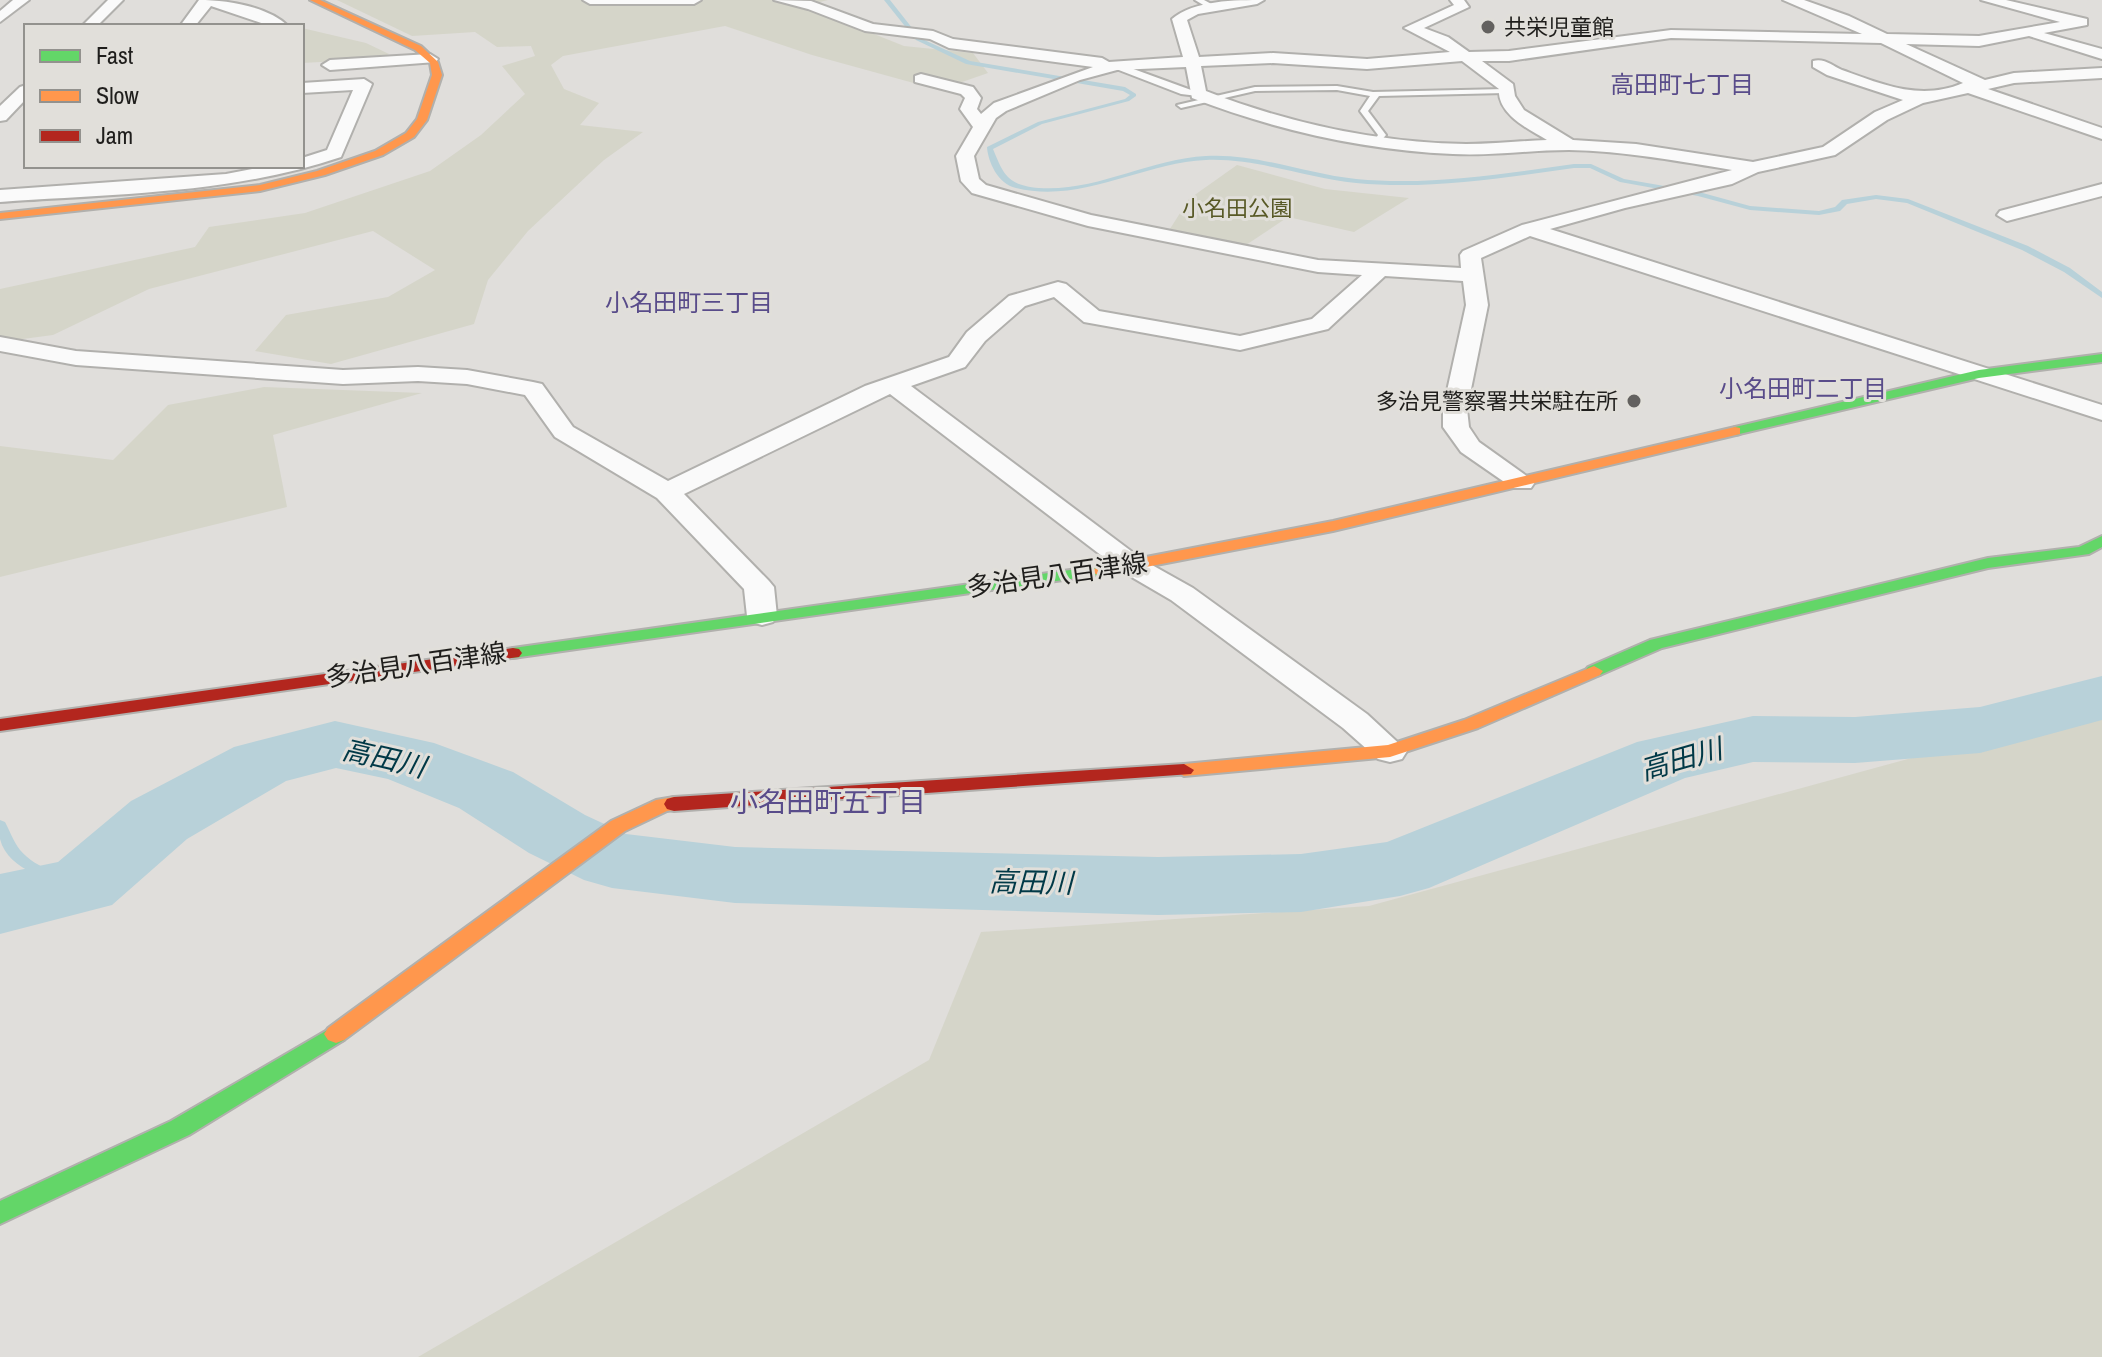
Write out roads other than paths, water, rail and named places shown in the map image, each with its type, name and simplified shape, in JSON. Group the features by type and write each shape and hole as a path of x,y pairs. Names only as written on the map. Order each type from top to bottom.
{"street":[{"path":"0,18 22,0"},
{"path":"91,24 116,0"},
{"path":"189,24 207,0 278,24"},
{"path":"0,216 260,188 321,173 379,153 410,135 422,120 437,75 430,59 418,48 314,0"},
{"path":"590,0 694,0"},
{"path":"781,0 811,5 870,28 930,35 1027,38 1086,46 1143,62"},
{"path":"1257,0 1194,10 1179,19 1202,96 1235,110 1379,140 1454,149 1569,145 1752,168"},
{"path":"1457,0 1462,7 1411,28 1443,40 1507,87 1507,101 1513,111 1569,145"},
{"path":"1790,0 1844,19 1975,86 2102,134"},
{"path":"1988,0 2102,27"},
{"path":"1470,275 1318,266 1088,220 979,189 970,181 965,156 981,126 1000,107 1066,80 1115,65 1273,58 1367,64 1509,56 1671,34 1979,41 2082,22"},
{"path":"2028,34 2102,54"},
{"path":"930,35 949,43 1115,65"},
{"path":"316,66 430,59"},
{"path":"1819,64 1833,72 1918,99"},
{"path":"1522,482 1470,447 1456,427 1455,409 1477,305 1470,275 1470,255 1529,229 1725,180 1752,168 1829,151 1881,116 1918,99 2014,78 2102,73"},
{"path":"921,79 967,90 973,98 968,109 981,126"},
{"path":"304,88 364,84 335,153 304,163"},
{"path":"0,116 22,85"},
{"path":"0,196 194,174 252,176 287,168"},
{"path":"55,192 68,175"},
{"path":"2007,215 2102,190"},
{"path":"1529,229 2102,413"},
{"path":"667,492 893,384 957,362 975,337 1017,301 1058,289 1092,317 1240,343 1320,324 1381,269"},
{"path":"0,344 76,358 343,377 418,374 485,379 533,389 564,432 667,492 759,587 762,616"},
{"name":"多治見八百津線","path":"0,725 1133,566 1242,547 1979,374 2102,358"},
{"path":"893,384 1133,566 1182,594 1355,721 1390,751"},
{"path":"0,1213 180,1128 341,1031 618,826 663,805 711,799 1252,766 1390,751 1471,724 1656,644 1988,563 2083,551 2102,541"}],"lane":[{"path":"1199,0 1213,7"},
{"path":"1115,65 1202,96"},
{"path":"1181,105 1202,96 1255,89 1337,88 1376,94 1505,91"},
{"path":"1376,94 1364,111 1382,135 1379,140"}],"waterway":[{"path":"887,0 918,39 968,63 1125,89 1134,95 1127,100 1040,123 989,148 1001,175 1015,186 1064,190 1158,166 1206,158 1244,160 1356,181 1383,183 1465,180 1591,166 1622,181 1699,194 1750,208 1819,213 1837,209 1845,202 1876,197 1908,201 2025,248 2067,270 2102,296"},
{"name":"高田川","path":"0,904 83,885 159,820 260,764 335,744 408,760 486,790 557,834 612,860 735,875 1158,886 1301,883 1400,868 1663,759 1753,739 1855,740 1980,730 2102,698"},
{"path":"0,825 6,840 22,861 42,873 83,885"}],"place":[{"name":"共栄児童館","path":"1488,27"},
{"name":"多治見警察署共栄駐在所","path":"1634,401"}],"district":[{"name":"高田町七丁目","path":"1682,85"},
{"name":"小名田町三丁目","path":"689,303"},
{"name":"小名田町二丁目","path":"1803,389"},
{"name":"小名田町五丁目","path":"828,802"}],"park label":[{"name":"小名田公園","path":"1237,208"}]}
